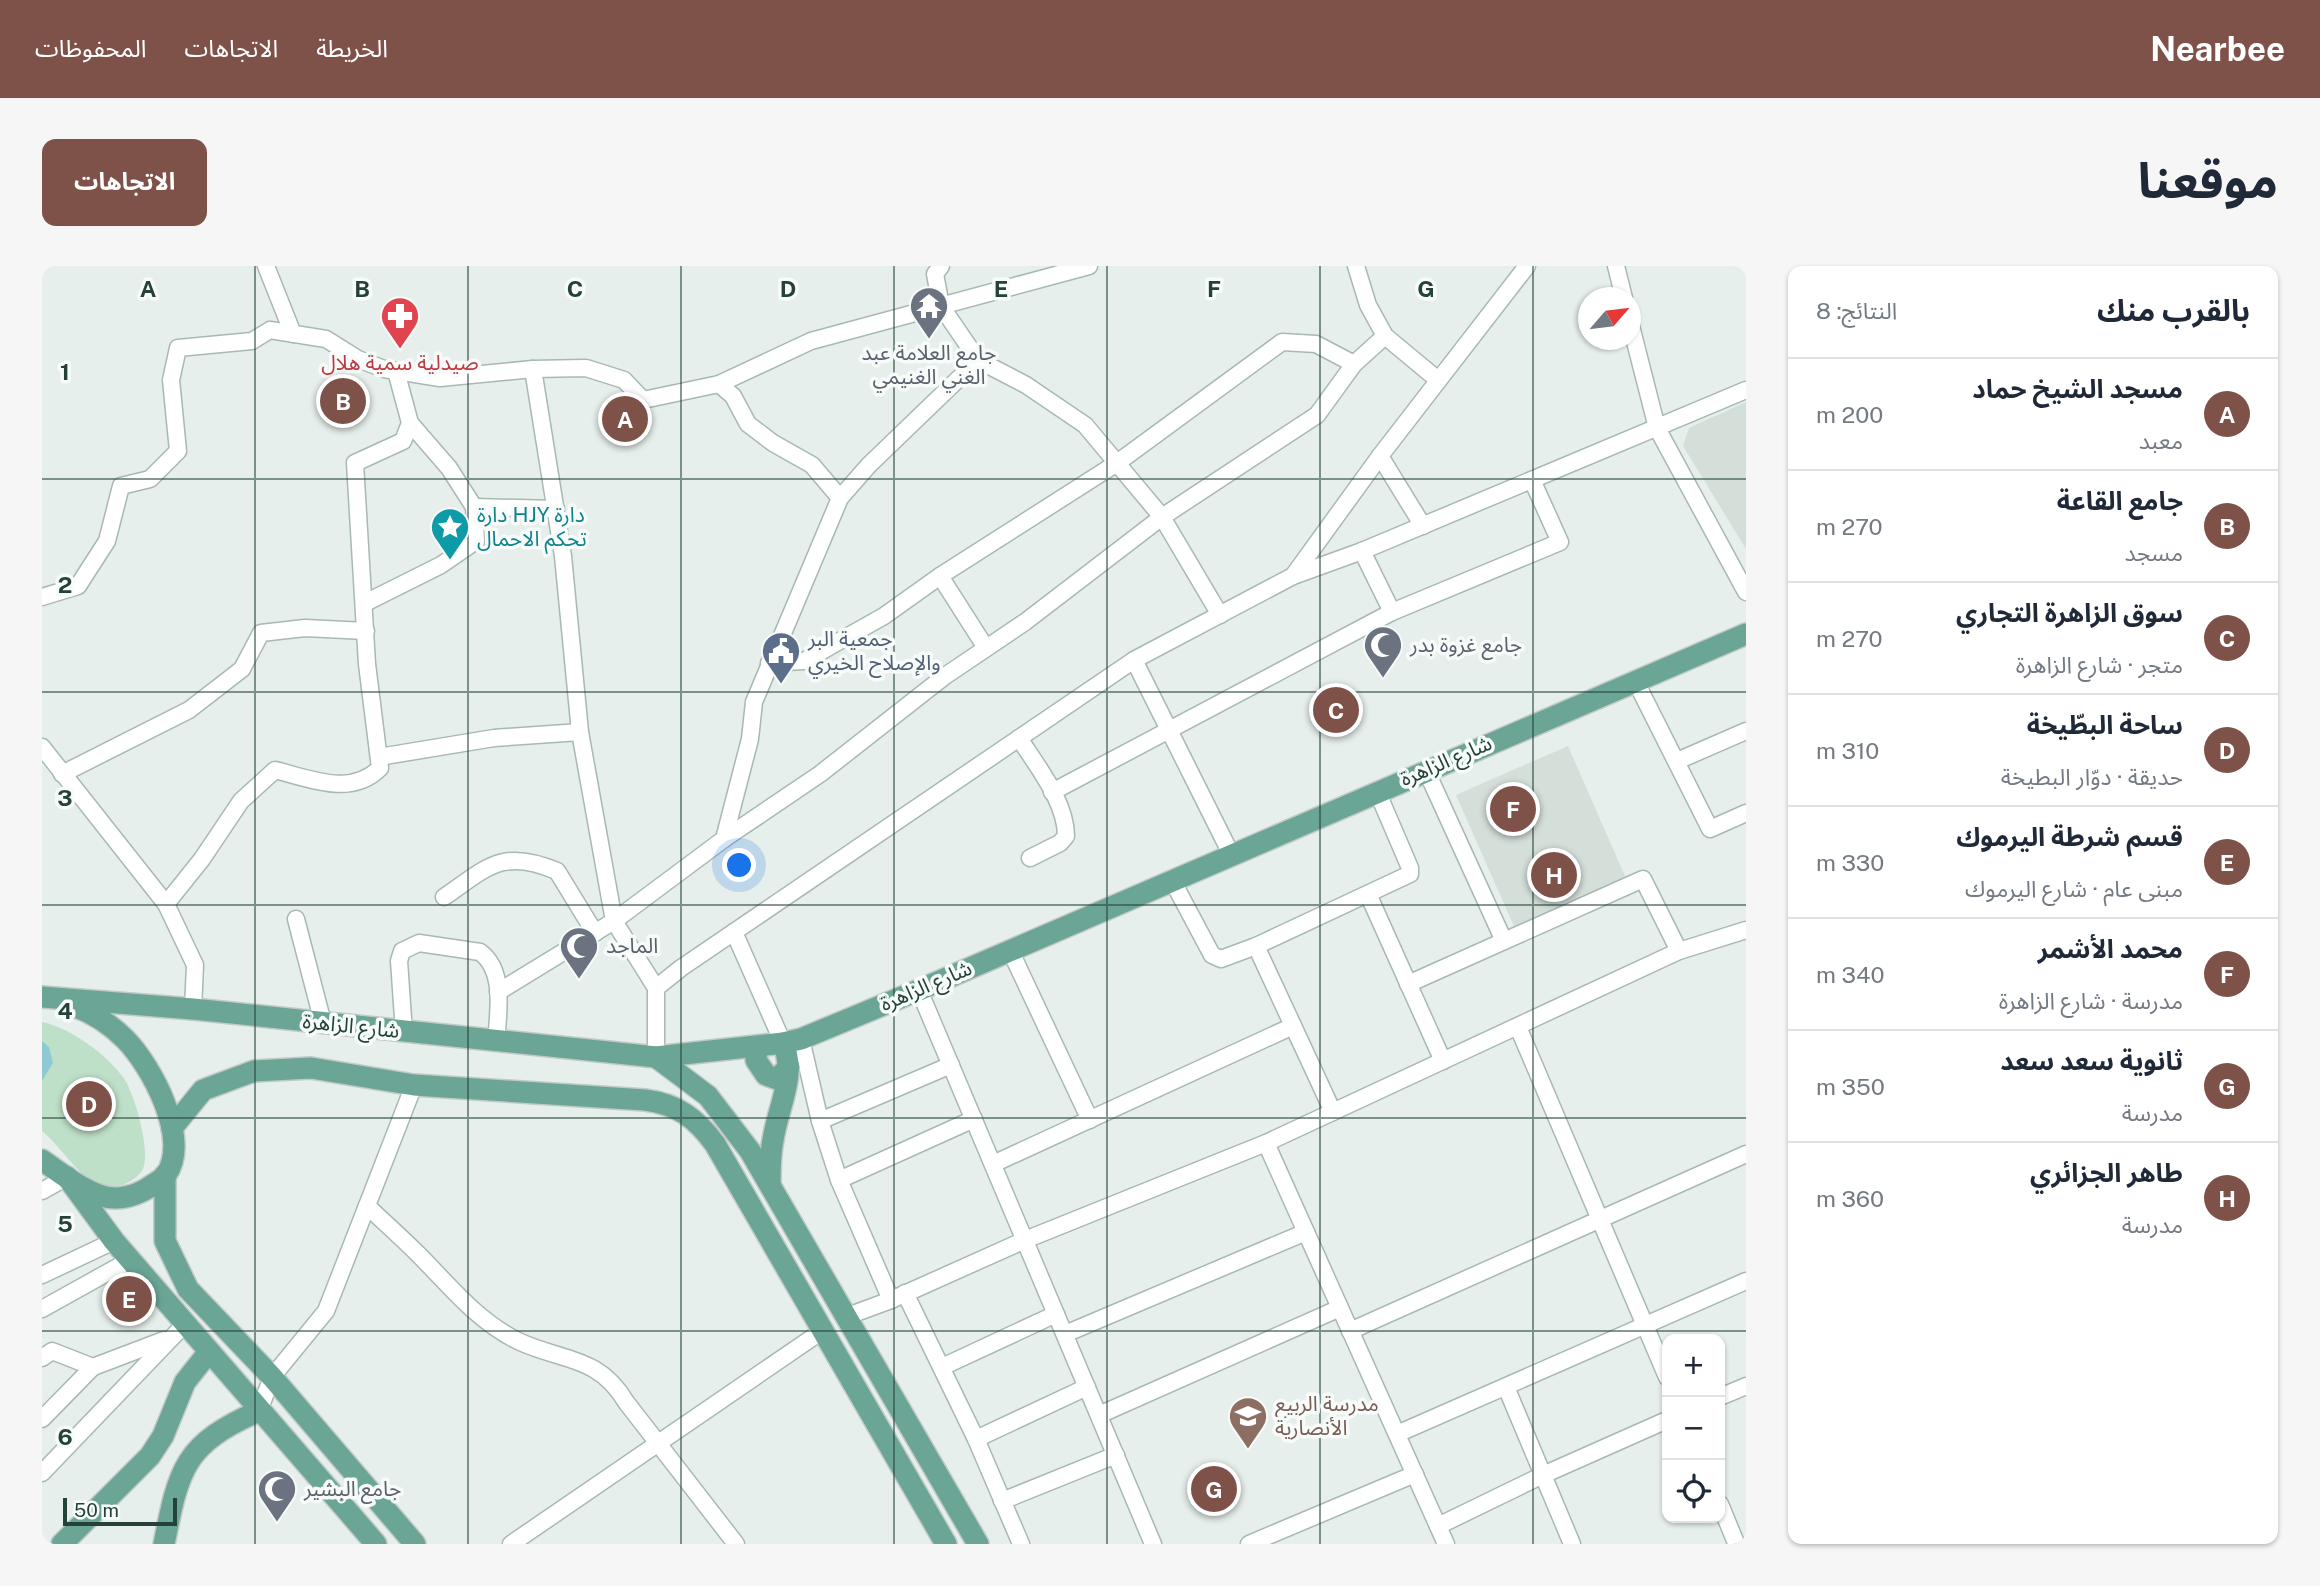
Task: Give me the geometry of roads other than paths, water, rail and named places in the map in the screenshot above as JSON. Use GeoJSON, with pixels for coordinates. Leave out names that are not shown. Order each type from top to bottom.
{"type":"FeatureCollection","features":[{"type":"Feature","properties":{"kind":"main road","name":"شارع الزاهرة"},"geometry":{"type":"LineString","coordinates":[[44,998],[193,1009],[656,1057],[757,1048],[792,1041],[919,990],[1746,634]]}},
{"type":"Feature","properties":{"kind":"main road"},"geometry":{"type":"LineString","coordinates":[[44,998],[84,1010],[124,1038],[151,1073],[164,1099],[172,1128],[166,1175],[165,1241],[188,1289],[272,1377],[415,1544]]}},
{"type":"Feature","properties":{"kind":"main road"},"geometry":{"type":"LineString","coordinates":[[770,1184],[773,1141],[792,1041]]}},
{"type":"Feature","properties":{"kind":"main road"},"geometry":{"type":"LineString","coordinates":[[757,1048],[757,1060],[766,1075],[777,1079],[789,1067]]}},
{"type":"Feature","properties":{"kind":"main road"},"geometry":{"type":"LineString","coordinates":[[656,1057],[708,1096],[739,1135],[978,1544]]}},
{"type":"Feature","properties":{"kind":"main road"},"geometry":{"type":"LineString","coordinates":[[172,1128],[203,1090],[254,1071],[311,1068],[414,1085],[645,1100],[676,1106],[697,1122],[715,1144],[946,1544]]}},
{"type":"Feature","properties":{"kind":"main road"},"geometry":{"type":"LineString","coordinates":[[42,1160],[103,1196],[118,1198],[144,1191],[166,1175]]}},
{"type":"Feature","properties":{"kind":"main road"},"geometry":{"type":"LineString","coordinates":[[67,1177],[130,1260],[177,1331],[208,1353],[376,1544]]}},
{"type":"Feature","properties":{"kind":"main road"},"geometry":{"type":"LineString","coordinates":[[62,1544],[150,1456],[163,1436],[185,1382],[208,1353]]}},
{"type":"Feature","properties":{"kind":"main road"},"geometry":{"type":"LineString","coordinates":[[164,1544],[180,1474],[189,1459],[214,1435],[259,1411]]}},
{"type":"Feature","properties":{"kind":"main road"},"geometry":{"type":"LineString","coordinates":[[150,1456],[180,1474]]}},
{"type":"Feature","properties":{"kind":"street"},"geometry":{"type":"LineString","coordinates":[[266,266],[293,334]]}},
{"type":"Feature","properties":{"kind":"street"},"geometry":{"type":"LineString","coordinates":[[941,266],[935,274],[942,306],[978,359],[1026,384],[1085,425],[1162,517],[1220,615]]}},
{"type":"Feature","properties":{"kind":"street"},"geometry":{"type":"LineString","coordinates":[[42,597],[78,586],[107,541],[121,486],[150,479],[178,451],[171,380],[178,348],[252,341],[270,330],[326,339],[358,359],[396,371],[440,378],[533,369],[586,368],[624,380],[643,400],[719,384],[811,341],[1090,266]]}},
{"type":"Feature","properties":{"kind":"street"},"geometry":{"type":"LineString","coordinates":[[1356,266],[1368,305],[1385,336],[1438,380]]}},
{"type":"Feature","properties":{"kind":"street"},"geometry":{"type":"LineString","coordinates":[[1293,576],[1380,456],[1527,266]]}},
{"type":"Feature","properties":{"kind":"street"},"geometry":{"type":"LineString","coordinates":[[1616,266],[1621,287]]}},
{"type":"Feature","properties":{"kind":"street"},"geometry":{"type":"LineString","coordinates":[[498,992],[614,921],[724,839],[820,774],[945,676],[1162,517],[1317,415],[1354,364],[1385,336]]}},
{"type":"Feature","properties":{"kind":"street"},"geometry":{"type":"LineString","coordinates":[[769,663],[804,662],[884,616],[940,576],[1117,463],[1282,342],[1316,344],[1354,364]]}},
{"type":"Feature","properties":{"kind":"street"},"geometry":{"type":"LineString","coordinates":[[1637,350],[1657,428],[1746,592]]}},
{"type":"Feature","properties":{"kind":"street"},"geometry":{"type":"LineString","coordinates":[[724,839],[750,739],[754,702],[840,498],[869,465],[978,359]]}},
{"type":"Feature","properties":{"kind":"street"},"geometry":{"type":"LineString","coordinates":[[533,369],[556,509],[580,732],[614,921],[656,988],[656,1057]]}},
{"type":"Feature","properties":{"kind":"street"},"geometry":{"type":"LineString","coordinates":[[365,603],[441,565],[475,541],[474,507],[449,468],[410,423],[396,371]]}},
{"type":"Feature","properties":{"kind":"street"},"geometry":{"type":"LineString","coordinates":[[719,384],[733,396],[748,424],[773,443],[812,466],[840,498]]}},
{"type":"Feature","properties":{"kind":"street"},"geometry":{"type":"LineString","coordinates":[[656,988],[1133,660],[1293,576],[1423,526],[1746,390]]}},
{"type":"Feature","properties":{"kind":"street"},"geometry":{"type":"LineString","coordinates":[[166,904],[241,801],[275,770],[320,781],[348,784],[366,781],[380,768],[366,631],[355,463],[404,441],[410,423]]}},
{"type":"Feature","properties":{"kind":"street"},"geometry":{"type":"LineString","coordinates":[[1380,456],[1423,526]]}},
{"type":"Feature","properties":{"kind":"street"},"geometry":{"type":"LineString","coordinates":[[1052,792],[1392,612],[1560,542],[1532,480]]}},
{"type":"Feature","properties":{"kind":"street"},"geometry":{"type":"LineString","coordinates":[[474,507],[556,509]]}},
{"type":"Feature","properties":{"kind":"street"},"geometry":{"type":"LineString","coordinates":[[1362,551],[1392,612]]}},
{"type":"Feature","properties":{"kind":"street"},"geometry":{"type":"LineString","coordinates":[[940,576],[986,648]]}},
{"type":"Feature","properties":{"kind":"street"},"geometry":{"type":"LineString","coordinates":[[62,774],[188,710],[242,669],[261,633],[305,628],[366,631]]}},
{"type":"Feature","properties":{"kind":"street"},"geometry":{"type":"LineString","coordinates":[[1133,660],[1231,854]]}},
{"type":"Feature","properties":{"kind":"street"},"geometry":{"type":"LineString","coordinates":[[1635,680],[1710,828],[1746,813]]}},
{"type":"Feature","properties":{"kind":"street"},"geometry":{"type":"LineString","coordinates":[[379,757],[494,738],[580,732]]}},
{"type":"Feature","properties":{"kind":"street"},"geometry":{"type":"LineString","coordinates":[[1677,761],[1746,732]]}},
{"type":"Feature","properties":{"kind":"street"},"geometry":{"type":"LineString","coordinates":[[1019,738],[1052,792],[1066,824],[1066,836],[1059,843],[1030,858]]}},
{"type":"Feature","properties":{"kind":"street"},"geometry":{"type":"LineString","coordinates":[[42,747],[166,904],[195,965],[193,1009]]}},
{"type":"Feature","properties":{"kind":"street"},"geometry":{"type":"LineString","coordinates":[[1426,770],[1504,941]]}},
{"type":"Feature","properties":{"kind":"street"},"geometry":{"type":"LineString","coordinates":[[1172,880],[1212,955],[1221,959],[1256,946],[1410,874],[1410,868],[1377,791]]}},
{"type":"Feature","properties":{"kind":"street"},"geometry":{"type":"LineString","coordinates":[[444,897],[496,862],[510,859],[546,866],[557,871],[595,933]]}},
{"type":"Feature","properties":{"kind":"street"},"geometry":{"type":"LineString","coordinates":[[1408,984],[1643,879],[1679,951]]}},
{"type":"Feature","properties":{"kind":"street"},"geometry":{"type":"LineString","coordinates":[[1368,894],[1443,1061]]}},
{"type":"Feature","properties":{"kind":"street"},"geometry":{"type":"LineString","coordinates":[[296,919],[323,1023]]}},
{"type":"Feature","properties":{"kind":"street"},"geometry":{"type":"LineString","coordinates":[[845,1317],[1025,1240],[1266,1143],[1679,951],[1746,930]]}},
{"type":"Feature","properties":{"kind":"street"},"geometry":{"type":"LineString","coordinates":[[734,932],[792,1041],[839,1180],[898,1296],[942,1367],[1021,1544]]}},
{"type":"Feature","properties":{"kind":"street"},"geometry":{"type":"LineString","coordinates":[[404,1032],[399,961],[402,951],[419,943],[480,952],[495,968],[498,992],[496,1042]]}},
{"type":"Feature","properties":{"kind":"street"},"geometry":{"type":"LineString","coordinates":[[1256,946],[1334,1112]]}},
{"type":"Feature","properties":{"kind":"street"},"geometry":{"type":"LineString","coordinates":[[1010,950],[1090,1120]]}},
{"type":"Feature","properties":{"kind":"street"},"geometry":{"type":"LineString","coordinates":[[919,990],[1153,1544]]}},
{"type":"Feature","properties":{"kind":"street"},"geometry":{"type":"LineString","coordinates":[[993,1164],[1293,1026]]}},
{"type":"Feature","properties":{"kind":"street"},"geometry":{"type":"LineString","coordinates":[[1518,1027],[1662,1365]]}},
{"type":"Feature","properties":{"kind":"street"},"geometry":{"type":"LineString","coordinates":[[820,1121],[951,1065]]}},
{"type":"Feature","properties":{"kind":"street"},"geometry":{"type":"LineString","coordinates":[[259,1411],[272,1377],[326,1311],[414,1085]]}},
{"type":"Feature","properties":{"kind":"street"},"geometry":{"type":"LineString","coordinates":[[839,1180],[974,1119]]}},
{"type":"Feature","properties":{"kind":"street"},"geometry":{"type":"LineString","coordinates":[[1266,1143],[1446,1544]]}},
{"type":"Feature","properties":{"kind":"street"},"geometry":{"type":"LineString","coordinates":[[1350,1331],[1746,1154]]}},
{"type":"Feature","properties":{"kind":"street"},"geometry":{"type":"LineString","coordinates":[[42,1191],[67,1177]]}},
{"type":"Feature","properties":{"kind":"street"},"geometry":{"type":"LineString","coordinates":[[367,1206],[419,1255],[450,1291],[482,1317],[518,1341],[592,1365],[615,1384],[656,1442],[736,1544]]}},
{"type":"Feature","properties":{"kind":"street"},"geometry":{"type":"LineString","coordinates":[[1065,1334],[1306,1232]]}},
{"type":"Feature","properties":{"kind":"street"},"geometry":{"type":"LineString","coordinates":[[42,1275],[114,1241]]}},
{"type":"Feature","properties":{"kind":"street"},"geometry":{"type":"LineString","coordinates":[[42,1308],[130,1260]]}},
{"type":"Feature","properties":{"kind":"street"},"geometry":{"type":"LineString","coordinates":[[1397,1434],[1746,1281]]}},
{"type":"Feature","properties":{"kind":"street"},"geometry":{"type":"LineString","coordinates":[[1099,1415],[1340,1308]]}},
{"type":"Feature","properties":{"kind":"street"},"geometry":{"type":"LineString","coordinates":[[942,1367],[1056,1314]]}},
{"type":"Feature","properties":{"kind":"street"},"geometry":{"type":"LineString","coordinates":[[42,1419],[93,1367],[177,1331]]}},
{"type":"Feature","properties":{"kind":"street"},"geometry":{"type":"LineString","coordinates":[[42,1473],[177,1331]]}},
{"type":"Feature","properties":{"kind":"street"},"geometry":{"type":"LineString","coordinates":[[511,1544],[656,1442],[822,1331]]}},
{"type":"Feature","properties":{"kind":"street"},"geometry":{"type":"LineString","coordinates":[[42,1358],[52,1351],[93,1367]]}},
{"type":"Feature","properties":{"kind":"street"},"geometry":{"type":"LineString","coordinates":[[1725,1395],[1746,1386]]}},
{"type":"Feature","properties":{"kind":"street"},"geometry":{"type":"LineString","coordinates":[[976,1439],[1087,1387]]}},
{"type":"Feature","properties":{"kind":"street"},"geometry":{"type":"LineString","coordinates":[[1506,1387],[1572,1544]]}},
{"type":"Feature","properties":{"kind":"street"},"geometry":{"type":"LineString","coordinates":[[1438,1526],[1543,1475],[1662,1422]]}},
{"type":"Feature","properties":{"kind":"street"},"geometry":{"type":"LineString","coordinates":[[1002,1501],[1116,1455]]}},
{"type":"Feature","properties":{"kind":"street"},"geometry":{"type":"LineString","coordinates":[[1249,1544],[1278,1539],[1415,1474]]}},
{"type":"Feature","properties":{"kind":"street"},"geometry":{"type":"LineString","coordinates":[[1725,1516],[1736,1543]]}},
{"type":"Feature","properties":{"kind":"water"},"geometry":{"type":"Polygon","coordinates":[[[42,1041],[49,1047],[53,1063],[42,1081],[42,1041]]]}},
{"type":"Feature","properties":{"kind":"place","name":"جامع العلامة عبد الغني الغنيمي"},"geometry":{"type":"Point","coordinates":[929,340]}},
{"type":"Feature","properties":{"kind":"place","name":"صيدلية سمية هلال"},"geometry":{"type":"Point","coordinates":[400,350]}},
{"type":"Feature","properties":{"kind":"place","name":"جامع القاعة"},"geometry":{"type":"Point","coordinates":[343,401]}},
{"type":"Feature","properties":{"kind":"place","name":"مسجد الشيخ حماد"},"geometry":{"type":"Point","coordinates":[625,419]}},
{"type":"Feature","properties":{"kind":"place","name":"دارة HJY دارة تحكم الاحمال"},"geometry":{"type":"Point","coordinates":[450,561]}},
{"type":"Feature","properties":{"kind":"place","name":"جامع غزوة بدر"},"geometry":{"type":"Point","coordinates":[1383,679]}},
{"type":"Feature","properties":{"kind":"place","name":"جمعية البر والإصلاح الخيري"},"geometry":{"type":"Point","coordinates":[781,685]}},
{"type":"Feature","properties":{"kind":"place","name":"سوق الزاهرة التجاري"},"geometry":{"type":"Point","coordinates":[1336,710]}},
{"type":"Feature","properties":{"kind":"place","name":"محمد الأشمر"},"geometry":{"type":"Point","coordinates":[1513,809]}},
{"type":"Feature","properties":{"kind":"place","name":"طاهر الجزائري"},"geometry":{"type":"Point","coordinates":[1554,875]}},
{"type":"Feature","properties":{"kind":"place","name":"الماجد"},"geometry":{"type":"Point","coordinates":[579,980]}},
{"type":"Feature","properties":{"kind":"place","name":"ساحة البطّيخة"},"geometry":{"type":"Point","coordinates":[89,1104]}},
{"type":"Feature","properties":{"kind":"place","name":"قسم شرطة اليرموك"},"geometry":{"type":"Point","coordinates":[129,1299]}},
{"type":"Feature","properties":{"kind":"place","name":"مدرسة الربيع الأنصارية"},"geometry":{"type":"Point","coordinates":[1248,1450]}},
{"type":"Feature","properties":{"kind":"place","name":"ثانوية سعد سعد"},"geometry":{"type":"Point","coordinates":[1214,1489]}},
{"type":"Feature","properties":{"kind":"place","name":"جامع البشير"},"geometry":{"type":"Point","coordinates":[277,1523]}}]}
